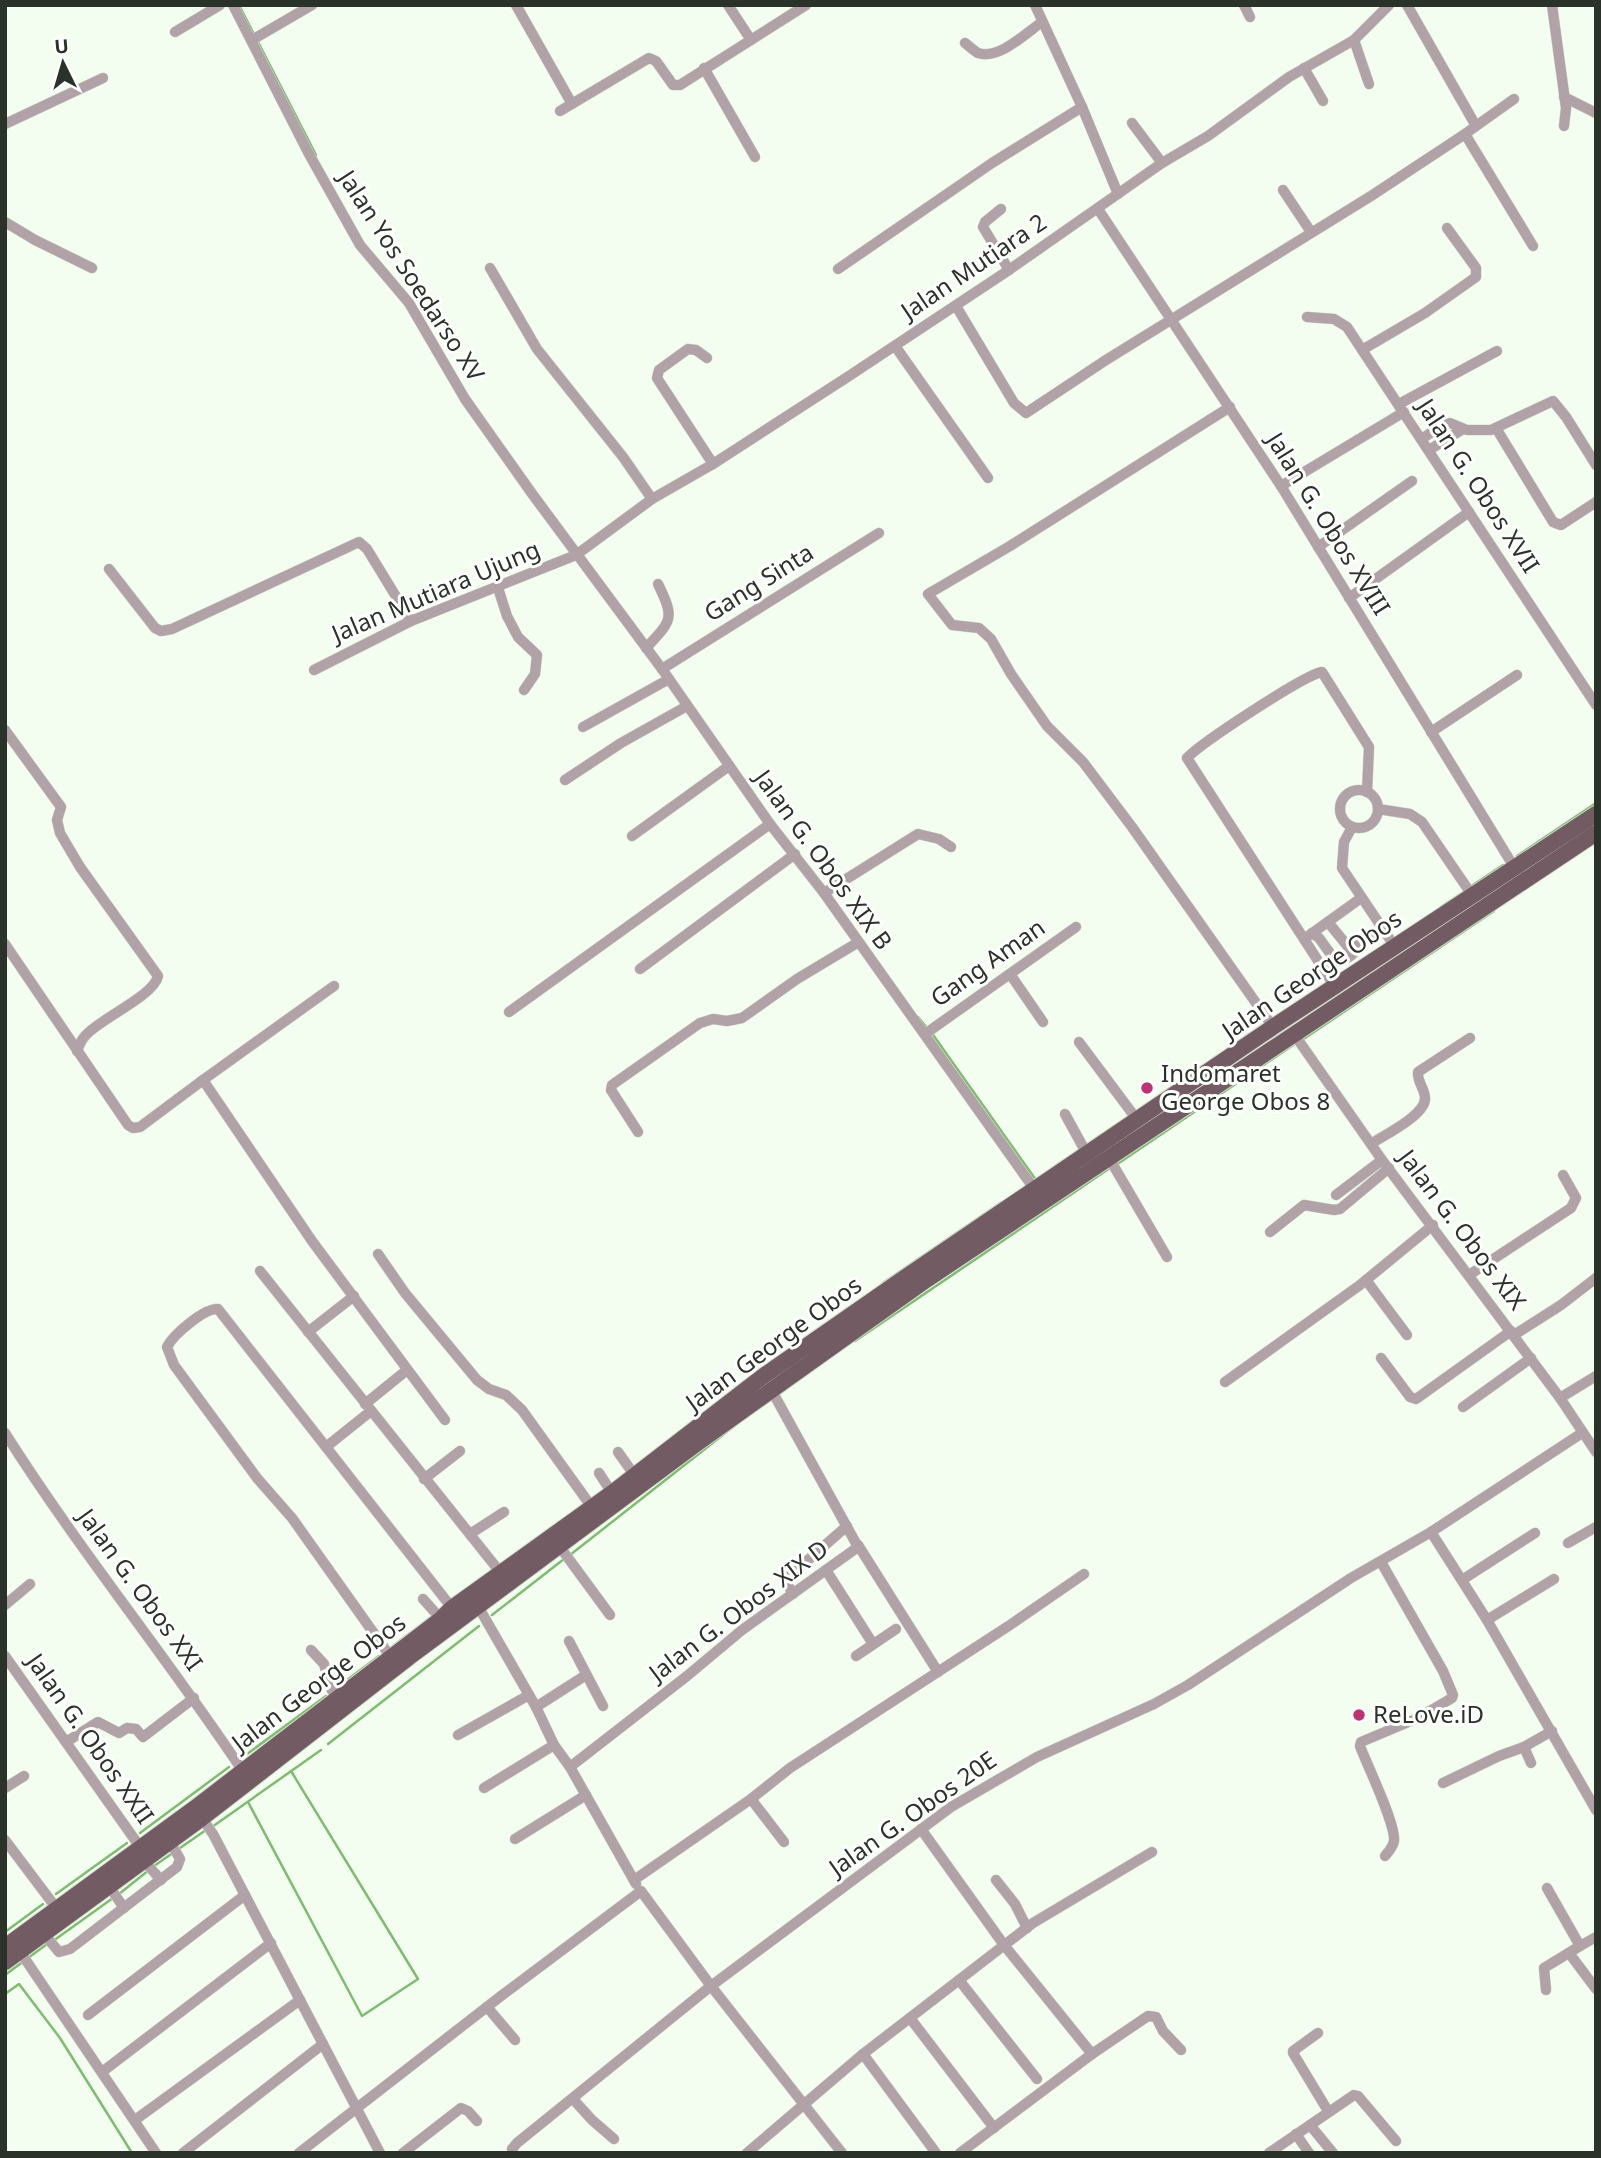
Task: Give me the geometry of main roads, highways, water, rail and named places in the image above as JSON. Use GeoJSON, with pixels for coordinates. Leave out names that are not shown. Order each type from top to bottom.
{"type":"FeatureCollection","features":[{"type":"Feature","properties":{"kind":"main road","name":"Jalan George Obos"},"geometry":{"type":"LineString","coordinates":[[16,1949],[48,1940],[174,1847],[242,1770],[500,1572],[635,1476],[762,1377],[1088,1156],[1271,1024],[1332,983],[1395,947],[1469,891],[1514,867],[1596,814]]}},
{"type":"Feature","properties":{"kind":"main road","name":"Jalan George Obos"},"geometry":{"type":"LineString","coordinates":[[5,1962],[57,1909],[150,1865],[201,1817],[412,1655],[479,1608],[696,1444],[926,1280],[1596,833]]}},
{"type":"Feature","properties":{"kind":"waterway"},"geometry":{"type":"LineString","coordinates":[[239,5],[316,155]]}},
{"type":"Feature","properties":{"kind":"waterway"},"geometry":{"type":"LineString","coordinates":[[1517,856],[1596,803]]}},
{"type":"Feature","properties":{"kind":"waterway"},"geometry":{"type":"LineString","coordinates":[[1470,887],[1503,865]]}},
{"type":"Feature","properties":{"kind":"waterway"},"geometry":{"type":"LineString","coordinates":[[1441,907],[1465,891]]}},
{"type":"Feature","properties":{"kind":"waterway"},"geometry":{"type":"LineString","coordinates":[[1302,1040],[1494,911]]}},
{"type":"Feature","properties":{"kind":"waterway"},"geometry":{"type":"LineString","coordinates":[[918,1017],[927,1028]]}},
{"type":"Feature","properties":{"kind":"waterway"},"geometry":{"type":"LineString","coordinates":[[931,1032],[1036,1180]]}},
{"type":"Feature","properties":{"kind":"waterway"},"geometry":{"type":"LineString","coordinates":[[1116,1165],[1296,1043]]}},
{"type":"Feature","properties":{"kind":"waterway"},"geometry":{"type":"LineString","coordinates":[[855,1341],[1110,1168]]}},
{"type":"Feature","properties":{"kind":"waterway"},"geometry":{"type":"LineString","coordinates":[[883,1283],[1002,1202]]}},
{"type":"Feature","properties":{"kind":"waterway"},"geometry":{"type":"LineString","coordinates":[[570,1555],[738,1423]]}},
{"type":"Feature","properties":{"kind":"waterway"},"geometry":{"type":"LineString","coordinates":[[492,1615],[564,1559]]}},
{"type":"Feature","properties":{"kind":"waterway"},"geometry":{"type":"LineString","coordinates":[[328,1744],[479,1626]]}},
{"type":"Feature","properties":{"kind":"waterway"},"geometry":{"type":"LineString","coordinates":[[393,1646],[410,1633]]}},
{"type":"Feature","properties":{"kind":"waterway"},"geometry":{"type":"LineString","coordinates":[[339,1686],[379,1656]]}},
{"type":"Feature","properties":{"kind":"waterway"},"geometry":{"type":"LineString","coordinates":[[243,1757],[326,1696]]}},
{"type":"Feature","properties":{"kind":"waterway"},"geometry":{"type":"LineString","coordinates":[[212,1827],[321,1750]]}},
{"type":"Feature","properties":{"kind":"waterway"},"geometry":{"type":"LineString","coordinates":[[140,1833],[229,1767]]}},
{"type":"Feature","properties":{"kind":"waterway"},"geometry":{"type":"LineString","coordinates":[[248,1802],[362,2016],[418,1979],[291,1771]]}},
{"type":"Feature","properties":{"kind":"waterway"},"geometry":{"type":"LineString","coordinates":[[154,1866],[206,1830]]}},
{"type":"Feature","properties":{"kind":"waterway"},"geometry":{"type":"LineString","coordinates":[[56,1894],[127,1843]]}},
{"type":"Feature","properties":{"kind":"waterway"},"geometry":{"type":"LineString","coordinates":[[119,1894],[149,1870]]}},
{"type":"Feature","properties":{"kind":"waterway"},"geometry":{"type":"LineString","coordinates":[[53,1941],[113,1898]]}},
{"type":"Feature","properties":{"kind":"waterway"},"geometry":{"type":"LineString","coordinates":[[5,1932],[43,1904]]}},
{"type":"Feature","properties":{"kind":"waterway"},"geometry":{"type":"LineString","coordinates":[[5,1975],[47,1944]]}},
{"type":"Feature","properties":{"kind":"waterway"},"geometry":{"type":"LineString","coordinates":[[5,1994],[19,1984],[60,2038],[132,2153]]}},
{"type":"Feature","properties":{"kind":"place","name":"Indomaret George Obos 8"},"geometry":{"type":"Point","coordinates":[1147,1088]}},
{"type":"Feature","properties":{"kind":"place","name":"ReLove.iD"},"geometry":{"type":"Point","coordinates":[1359,1715]}}]}
